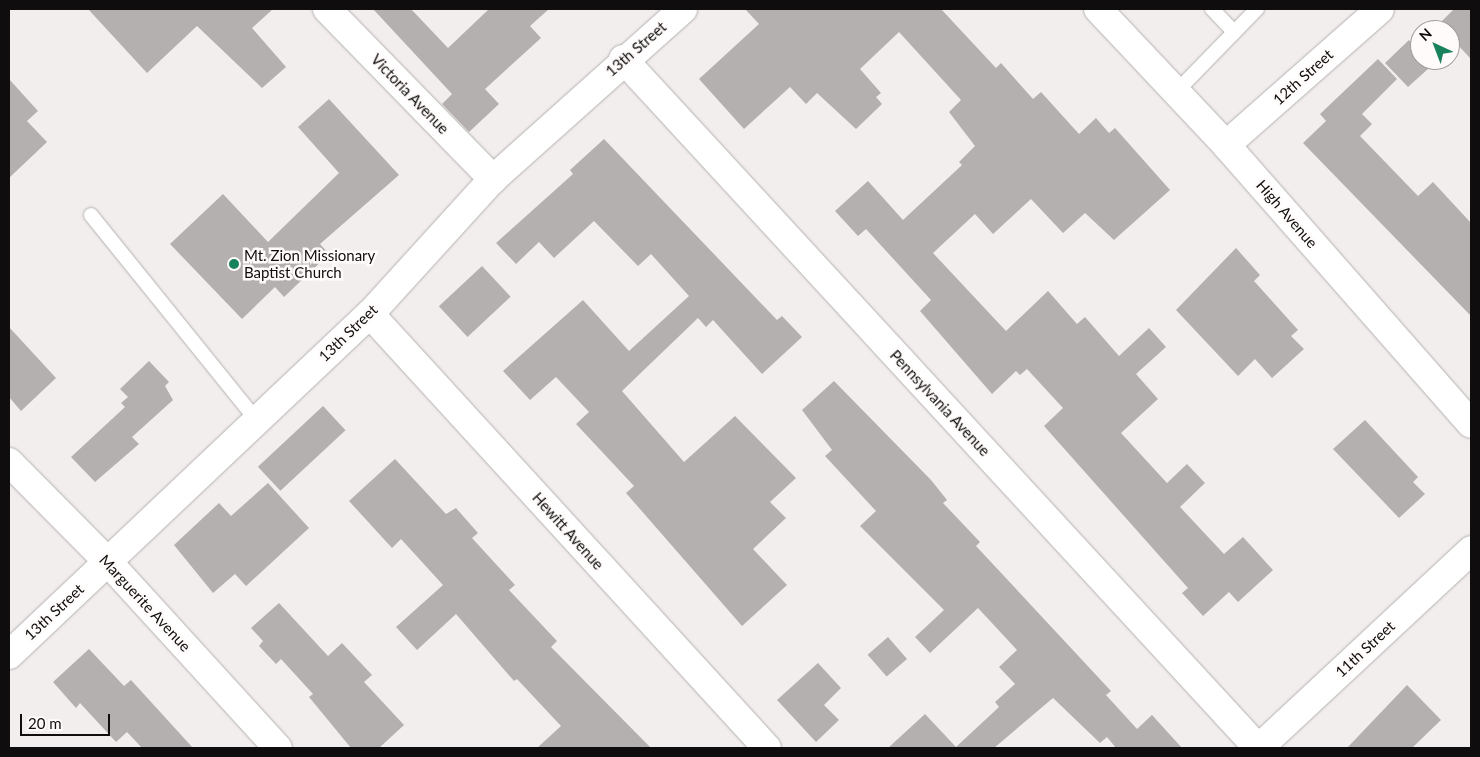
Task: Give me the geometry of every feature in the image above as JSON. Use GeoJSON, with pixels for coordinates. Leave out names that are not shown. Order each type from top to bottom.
{"type":"FeatureCollection","features":[{"type":"Feature","properties":{"kind":"street","name":"Victoria Avenue"},"geometry":{"type":"LineString","coordinates":[[327,9],[492,179]]}},
{"type":"Feature","properties":{"kind":"street","name":"13th Street"},"geometry":{"type":"LineString","coordinates":[[9,655],[370,314],[492,179],[623,59],[683,9]]}},
{"type":"Feature","properties":{"kind":"street","name":"High Avenue"},"geometry":{"type":"LineString","coordinates":[[1098,9],[1226,145],[1471,424]]}},
{"type":"Feature","properties":{"kind":"street","name":"12th Street"},"geometry":{"type":"LineString","coordinates":[[1226,145],[1380,9]]}},
{"type":"Feature","properties":{"kind":"street","name":"Pennsylvania Avenue"},"geometry":{"type":"LineString","coordinates":[[623,59],[1258,748]]}},
{"type":"Feature","properties":{"kind":"street","name":"Hewitt Avenue"},"geometry":{"type":"LineString","coordinates":[[370,314],[767,748]]}},
{"type":"Feature","properties":{"kind":"street","name":"Marguerite Avenue"},"geometry":{"type":"LineString","coordinates":[[9,462],[108,562],[278,748]]}},
{"type":"Feature","properties":{"kind":"street","name":"11th Street"},"geometry":{"type":"LineString","coordinates":[[1258,748],[1471,550]]}},
{"type":"Feature","properties":{"kind":"lane"},"geometry":{"type":"LineString","coordinates":[[1212,9],[1234,32]]}},
{"type":"Feature","properties":{"kind":"lane"},"geometry":{"type":"LineString","coordinates":[[1176,92],[1257,9]]}},
{"type":"Feature","properties":{"kind":"lane"},"geometry":{"type":"LineString","coordinates":[[91,215],[257,421]]}},
{"type":"Feature","properties":{"kind":"building"},"geometry":{"type":"Polygon","coordinates":[[[88,9],[273,9],[252,28],[286,67],[262,88],[197,26],[147,73],[88,9]]]}},
{"type":"Feature","properties":{"kind":"building"},"geometry":{"type":"Polygon","coordinates":[[[373,9],[411,9],[448,48],[489,9],[549,9],[530,26],[541,38],[485,89],[499,104],[469,132],[442,104],[452,94],[373,9]]]}},
{"type":"Feature","properties":{"kind":"building"},"geometry":{"type":"Polygon","coordinates":[[[745,9],[941,9],[996,68],[1001,63],[1033,99],[1041,92],[1079,134],[1096,118],[1109,133],[1115,128],[1170,190],[1114,240],[1085,213],[1063,233],[1031,199],[993,234],[975,214],[933,253],[1006,331],[1048,291],[1077,324],[1085,317],[1119,356],[1149,328],[1166,347],[1136,374],[1158,399],[1121,433],[1167,483],[1187,464],[1205,483],[1180,507],[1224,554],[1243,537],[1273,570],[1238,602],[1229,592],[1203,616],[1182,593],[1188,588],[1044,426],[1063,408],[1027,369],[1020,375],[1016,371],[992,394],[920,311],[931,300],[866,229],[858,236],[835,211],[868,181],[903,220],[962,165],[959,162],[975,146],[949,112],[961,100],[899,32],[860,69],[881,93],[876,97],[882,104],[856,129],[817,93],[806,104],[790,87],[744,129],[699,79],[759,24],[745,9]]]}},
{"type":"Feature","properties":{"kind":"building"},"geometry":{"type":"Polygon","coordinates":[[[1454,9],[1471,9],[1471,59],[1460,47],[1460,20],[1443,20],[1454,9]]]}},
{"type":"Feature","properties":{"kind":"building"},"geometry":{"type":"Polygon","coordinates":[[[1409,40],[1410,70],[1427,70],[1408,87],[1385,63],[1409,40]]]}},
{"type":"Feature","properties":{"kind":"building"},"geometry":{"type":"Polygon","coordinates":[[[1378,59],[1397,79],[1362,114],[1372,124],[1360,136],[1418,196],[1433,182],[1471,223],[1471,316],[1303,143],[1326,121],[1320,114],[1378,59]]]}},
{"type":"Feature","properties":{"kind":"building"},"geometry":{"type":"Polygon","coordinates":[[[9,79],[38,111],[27,121],[47,142],[9,178],[9,79]]]}},
{"type":"Feature","properties":{"kind":"building"},"geometry":{"type":"Polygon","coordinates":[[[329,99],[399,175],[320,244],[329,254],[284,297],[275,287],[242,319],[170,244],[223,194],[268,242],[339,173],[298,127],[329,99]]]}},
{"type":"Feature","properties":{"kind":"building"},"geometry":{"type":"Polygon","coordinates":[[[604,139],[777,320],[782,316],[802,337],[762,374],[713,320],[706,327],[698,318],[622,391],[684,462],[735,416],[796,478],[770,502],[786,518],[753,549],[787,585],[742,626],[626,493],[634,486],[576,424],[589,412],[556,377],[530,400],[503,371],[583,300],[629,351],[689,296],[651,254],[638,266],[594,221],[554,258],[539,242],[516,264],[496,243],[573,174],[570,170],[604,139]]]}},
{"type":"Feature","properties":{"kind":"building"},"geometry":{"type":"Polygon","coordinates":[[[1236,248],[1260,275],[1254,281],[1298,330],[1291,336],[1304,349],[1272,378],[1255,359],[1238,376],[1176,310],[1236,248]]]}},
{"type":"Feature","properties":{"kind":"building"},"geometry":{"type":"Polygon","coordinates":[[[482,266],[511,297],[467,337],[439,306],[482,266]]]}},
{"type":"Feature","properties":{"kind":"building"},"geometry":{"type":"Polygon","coordinates":[[[9,327],[56,378],[21,411],[9,397],[9,327]]]}},
{"type":"Feature","properties":{"kind":"building"},"geometry":{"type":"Polygon","coordinates":[[[149,361],[169,382],[165,386],[173,400],[132,437],[139,444],[95,482],[71,457],[125,407],[121,403],[128,397],[120,389],[149,361]]]}},
{"type":"Feature","properties":{"kind":"building"},"geometry":{"type":"Polygon","coordinates":[[[834,381],[931,480],[947,500],[943,503],[980,542],[976,546],[1111,691],[1106,695],[1137,729],[1152,715],[1182,748],[1116,748],[1107,737],[1100,743],[1053,698],[994,748],[888,748],[925,714],[956,747],[999,707],[995,702],[1015,684],[999,667],[1017,650],[978,608],[930,653],[915,637],[944,610],[860,526],[876,511],[825,456],[832,450],[802,410],[834,381]]]}},
{"type":"Feature","properties":{"kind":"building"},"geometry":{"type":"Polygon","coordinates":[[[323,406],[346,430],[280,491],[258,467],[323,406]]]}},
{"type":"Feature","properties":{"kind":"building"},"geometry":{"type":"Polygon","coordinates":[[[1365,420],[1418,477],[1413,482],[1425,494],[1399,518],[1333,449],[1365,420]]]}},
{"type":"Feature","properties":{"kind":"building"},"geometry":{"type":"Polygon","coordinates":[[[395,459],[446,514],[456,508],[478,533],[472,538],[515,585],[509,590],[557,641],[551,647],[651,748],[537,748],[561,726],[517,679],[514,681],[456,614],[417,650],[396,627],[443,585],[401,539],[392,548],[349,501],[395,459]]]}},
{"type":"Feature","properties":{"kind":"building"},"geometry":{"type":"Polygon","coordinates":[[[268,483],[309,528],[246,586],[235,574],[213,593],[174,545],[219,503],[231,516],[268,483]]]}},
{"type":"Feature","properties":{"kind":"building"},"geometry":{"type":"Polygon","coordinates":[[[279,603],[328,656],[342,643],[372,675],[364,682],[404,725],[379,748],[351,748],[309,697],[313,694],[281,659],[276,664],[259,646],[263,641],[251,628],[279,603]]]}},
{"type":"Feature","properties":{"kind":"building"},"geometry":{"type":"Polygon","coordinates":[[[888,637],[907,659],[887,677],[868,655],[888,637]]]}},
{"type":"Feature","properties":{"kind":"building"},"geometry":{"type":"Polygon","coordinates":[[[89,649],[124,686],[131,680],[193,748],[142,748],[127,732],[116,742],[80,703],[76,708],[53,682],[89,649]]]}},
{"type":"Feature","properties":{"kind":"building"},"geometry":{"type":"Polygon","coordinates":[[[818,663],[841,688],[824,705],[839,720],[816,742],[777,700],[818,663]]]}},
{"type":"Feature","properties":{"kind":"building"},"geometry":{"type":"Polygon","coordinates":[[[1407,685],[1441,720],[1412,748],[1347,748],[1407,685]]]}},
{"type":"Feature","properties":{"kind":"place","name":"Mt. Zion Missionary Baptist Church"},"geometry":{"type":"Point","coordinates":[234,264]}}]}
